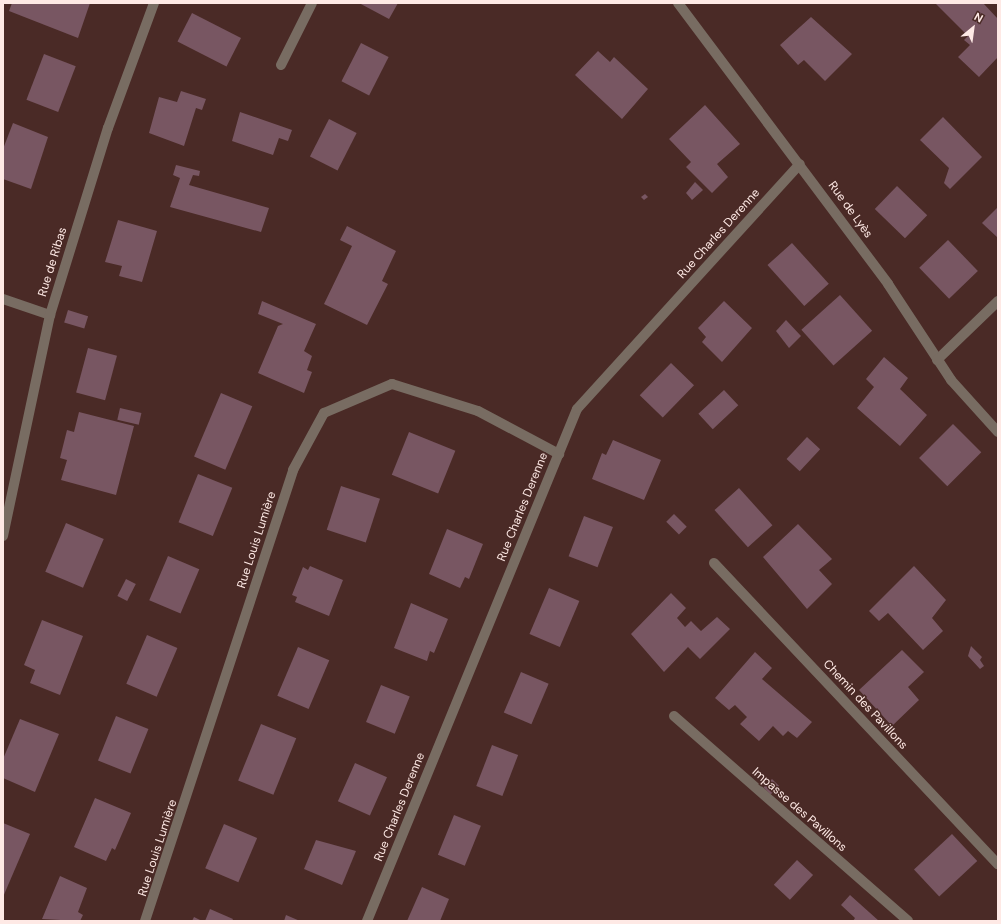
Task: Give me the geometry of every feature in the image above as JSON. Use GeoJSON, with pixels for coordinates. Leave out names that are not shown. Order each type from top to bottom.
{"type":"FeatureCollection","features":[{"type":"Feature","properties":{"kind":"street","name":"Rue de Ribas"},"geometry":{"type":"LineString","coordinates":[[3,536],[50,315],[108,128],[154,3]]}},
{"type":"Feature","properties":{"kind":"street"},"geometry":{"type":"LineString","coordinates":[[281,65],[312,3]]}},
{"type":"Feature","properties":{"kind":"street","name":"Rue de Lyès"},"geometry":{"type":"LineString","coordinates":[[678,3],[800,164],[937,360],[998,432]]}},
{"type":"Feature","properties":{"kind":"street","name":"Rue Charles Derenne"},"geometry":{"type":"LineString","coordinates":[[367,921],[577,409],[800,164]]}},
{"type":"Feature","properties":{"kind":"street"},"geometry":{"type":"LineString","coordinates":[[3,299],[50,315]]}},
{"type":"Feature","properties":{"kind":"street"},"geometry":{"type":"LineString","coordinates":[[937,360],[998,301]]}},
{"type":"Feature","properties":{"kind":"street","name":"Rue Louis Lumière"},"geometry":{"type":"LineString","coordinates":[[146,921],[293,470],[324,414],[392,384],[478,411],[559,454]]}},
{"type":"Feature","properties":{"kind":"street","name":"Chemin des Pavillons"},"geometry":{"type":"LineString","coordinates":[[714,563],[998,864]]}},
{"type":"Feature","properties":{"kind":"street","name":"Impasse des Pavillons"},"geometry":{"type":"LineString","coordinates":[[674,716],[908,921]]}},
{"type":"Feature","properties":{"kind":"building"},"geometry":{"type":"Polygon","coordinates":[[[12,3],[90,3],[78,38],[9,11],[12,3]]]}},
{"type":"Feature","properties":{"kind":"building"},"geometry":{"type":"Polygon","coordinates":[[[359,3],[398,3],[389,19],[359,3]]]}},
{"type":"Feature","properties":{"kind":"building"},"geometry":{"type":"Polygon","coordinates":[[[935,3],[983,3],[998,19],[998,57],[979,77],[958,57],[970,45],[964,40],[968,36],[935,3]]]}},
{"type":"Feature","properties":{"kind":"building"},"geometry":{"type":"Polygon","coordinates":[[[192,13],[241,38],[226,66],[177,42],[192,13]]]}},
{"type":"Feature","properties":{"kind":"building"},"geometry":{"type":"Polygon","coordinates":[[[811,17],[852,54],[825,81],[804,60],[798,65],[780,45],[811,17]]]}},
{"type":"Feature","properties":{"kind":"building"},"geometry":{"type":"Polygon","coordinates":[[[361,43],[389,57],[369,95],[341,81],[361,43]]]}},
{"type":"Feature","properties":{"kind":"building"},"geometry":{"type":"Polygon","coordinates":[[[598,51],[610,62],[614,57],[648,89],[622,119],[575,75],[598,51]]]}},
{"type":"Feature","properties":{"kind":"building"},"geometry":{"type":"Polygon","coordinates":[[[44,54],[76,66],[58,112],[26,100],[44,54]]]}},
{"type":"Feature","properties":{"kind":"building"},"geometry":{"type":"Polygon","coordinates":[[[181,91],[206,99],[202,110],[196,108],[184,146],[149,133],[159,97],[177,102],[181,91]]]}},
{"type":"Feature","properties":{"kind":"building"},"geometry":{"type":"Polygon","coordinates":[[[705,105],[740,144],[717,164],[728,177],[712,193],[686,167],[691,162],[669,139],[705,105]]]}},
{"type":"Feature","properties":{"kind":"building"},"geometry":{"type":"Polygon","coordinates":[[[240,112],[292,130],[288,141],[279,138],[273,155],[232,141],[240,112]]]}},
{"type":"Feature","properties":{"kind":"building"},"geometry":{"type":"Polygon","coordinates":[[[943,117],[982,157],[950,189],[944,183],[949,168],[920,140],[943,117]]]}},
{"type":"Feature","properties":{"kind":"building"},"geometry":{"type":"Polygon","coordinates":[[[329,119],[357,133],[338,170],[310,156],[329,119]]]}},
{"type":"Feature","properties":{"kind":"building"},"geometry":{"type":"Polygon","coordinates":[[[13,123],[48,137],[31,189],[3,179],[3,149],[13,123]]]}},
{"type":"Feature","properties":{"kind":"building"},"geometry":{"type":"Polygon","coordinates":[[[176,165],[200,171],[199,176],[193,175],[189,185],[269,208],[261,232],[170,207],[180,178],[173,175],[176,165]]]}},
{"type":"Feature","properties":{"kind":"building"},"geometry":{"type":"Polygon","coordinates":[[[695,182],[703,190],[692,200],[686,193],[695,182]]]}},
{"type":"Feature","properties":{"kind":"building"},"geometry":{"type":"Polygon","coordinates":[[[897,186],[927,215],[905,238],[875,209],[897,186]]]}},
{"type":"Feature","properties":{"kind":"building"},"geometry":{"type":"Polygon","coordinates":[[[645,194],[648,197],[644,200],[641,197],[645,194]]]}},
{"type":"Feature","properties":{"kind":"building"},"geometry":{"type":"Polygon","coordinates":[[[998,207],[998,238],[982,223],[998,207]]]}},
{"type":"Feature","properties":{"kind":"building"},"geometry":{"type":"Polygon","coordinates":[[[118,220],[157,231],[142,282],[119,276],[122,266],[105,262],[118,220]]]}},
{"type":"Feature","properties":{"kind":"building"},"geometry":{"type":"Polygon","coordinates":[[[347,226],[396,251],[382,281],[388,284],[367,325],[324,304],[352,246],[340,240],[347,226]]]}},
{"type":"Feature","properties":{"kind":"building"},"geometry":{"type":"Polygon","coordinates":[[[948,240],[978,271],[949,299],[919,268],[948,240]]]}},
{"type":"Feature","properties":{"kind":"building"},"geometry":{"type":"Polygon","coordinates":[[[792,243],[829,284],[804,306],[767,265],[792,243]]]}},
{"type":"Feature","properties":{"kind":"building"},"geometry":{"type":"Polygon","coordinates":[[[840,295],[872,331],[833,365],[801,330],[840,295]]]}},
{"type":"Feature","properties":{"kind":"building"},"geometry":{"type":"Polygon","coordinates":[[[262,301],[316,324],[304,351],[312,356],[307,370],[312,372],[304,393],[258,373],[278,326],[283,324],[258,314],[262,301]]]}},
{"type":"Feature","properties":{"kind":"building"},"geometry":{"type":"Polygon","coordinates":[[[724,301],[752,328],[722,362],[702,342],[706,337],[698,328],[724,301]]]}},
{"type":"Feature","properties":{"kind":"building"},"geometry":{"type":"Polygon","coordinates":[[[68,310],[88,316],[84,329],[64,322],[68,310]]]}},
{"type":"Feature","properties":{"kind":"building"},"geometry":{"type":"Polygon","coordinates":[[[786,320],[801,336],[789,348],[776,331],[786,320]]]}},
{"type":"Feature","properties":{"kind":"building"},"geometry":{"type":"Polygon","coordinates":[[[88,348],[117,356],[105,400],[76,392],[88,348]]]}},
{"type":"Feature","properties":{"kind":"building"},"geometry":{"type":"Polygon","coordinates":[[[884,357],[908,378],[900,389],[927,415],[900,446],[857,408],[874,387],[866,379],[884,357]]]}},
{"type":"Feature","properties":{"kind":"building"},"geometry":{"type":"Polygon","coordinates":[[[671,363],[694,385],[663,418],[640,395],[671,363]]]}},
{"type":"Feature","properties":{"kind":"building"},"geometry":{"type":"Polygon","coordinates":[[[724,390],[738,405],[713,429],[698,414],[724,390]]]}},
{"type":"Feature","properties":{"kind":"building"},"geometry":{"type":"Polygon","coordinates":[[[221,393],[252,406],[225,470],[194,457],[221,393]]]}},
{"type":"Feature","properties":{"kind":"building"},"geometry":{"type":"Polygon","coordinates":[[[120,408],[141,413],[139,425],[117,420],[120,408]]]}},
{"type":"Feature","properties":{"kind":"building"},"geometry":{"type":"Polygon","coordinates":[[[79,412],[134,426],[116,495],[61,480],[67,460],[60,458],[67,430],[74,432],[79,412]]]}},
{"type":"Feature","properties":{"kind":"building"},"geometry":{"type":"Polygon","coordinates":[[[953,424],[981,452],[947,486],[919,458],[953,424]]]}},
{"type":"Feature","properties":{"kind":"building"},"geometry":{"type":"Polygon","coordinates":[[[409,432],[455,451],[438,493],[392,475],[409,432]]]}},
{"type":"Feature","properties":{"kind":"building"},"geometry":{"type":"Polygon","coordinates":[[[807,437],[820,449],[800,471],[787,459],[807,437]]]}},
{"type":"Feature","properties":{"kind":"building"},"geometry":{"type":"Polygon","coordinates":[[[613,440],[661,460],[644,500],[592,479],[602,453],[606,455],[613,440]]]}},
{"type":"Feature","properties":{"kind":"building"},"geometry":{"type":"Polygon","coordinates":[[[198,474],[232,488],[213,536],[179,522],[198,474]]]}},
{"type":"Feature","properties":{"kind":"building"},"geometry":{"type":"Polygon","coordinates":[[[341,486],[380,499],[366,542],[327,530],[341,486]]]}},
{"type":"Feature","properties":{"kind":"building"},"geometry":{"type":"Polygon","coordinates":[[[739,488],[772,525],[748,547],[714,510],[739,488]]]}},
{"type":"Feature","properties":{"kind":"building"},"geometry":{"type":"Polygon","coordinates":[[[674,514],[687,527],[679,535],[666,522],[674,514]]]}},
{"type":"Feature","properties":{"kind":"building"},"geometry":{"type":"Polygon","coordinates":[[[584,516],[613,527],[598,567],[569,556],[584,516]]]}},
{"type":"Feature","properties":{"kind":"building"},"geometry":{"type":"Polygon","coordinates":[[[66,523],[104,539],[83,588],[45,572],[66,523]]]}},
{"type":"Feature","properties":{"kind":"building"},"geometry":{"type":"Polygon","coordinates":[[[798,524],[832,559],[819,570],[832,584],[807,609],[763,557],[798,524]]]}},
{"type":"Feature","properties":{"kind":"building"},"geometry":{"type":"Polygon","coordinates":[[[447,529],[483,544],[469,579],[465,577],[460,588],[429,574],[447,529]]]}},
{"type":"Feature","properties":{"kind":"building"},"geometry":{"type":"Polygon","coordinates":[[[168,556],[199,569],[181,613],[149,600],[168,556]]]}},
{"type":"Feature","properties":{"kind":"building"},"geometry":{"type":"Polygon","coordinates":[[[310,566],[343,580],[329,616],[295,602],[297,597],[292,595],[303,567],[308,570],[310,566]]]}},
{"type":"Feature","properties":{"kind":"building"},"geometry":{"type":"Polygon","coordinates":[[[914,566],[946,600],[932,618],[943,631],[923,650],[888,613],[879,621],[869,611],[914,566]]]}},
{"type":"Feature","properties":{"kind":"building"},"geometry":{"type":"Polygon","coordinates":[[[126,579],[136,584],[127,601],[117,596],[126,579]]]}},
{"type":"Feature","properties":{"kind":"building"},"geometry":{"type":"Polygon","coordinates":[[[549,588],[579,601],[560,647],[529,634],[549,588]]]}},
{"type":"Feature","properties":{"kind":"building"},"geometry":{"type":"Polygon","coordinates":[[[671,593],[686,608],[677,618],[685,627],[691,621],[701,631],[717,617],[730,629],[700,659],[688,647],[664,672],[631,634],[671,593]]]}},
{"type":"Feature","properties":{"kind":"building"},"geometry":{"type":"Polygon","coordinates":[[[411,603],[448,619],[434,653],[430,651],[427,661],[394,648],[411,603]]]}},
{"type":"Feature","properties":{"kind":"building"},"geometry":{"type":"Polygon","coordinates":[[[42,620],[83,636],[60,695],[30,683],[35,670],[24,665],[42,620]]]}},
{"type":"Feature","properties":{"kind":"building"},"geometry":{"type":"Polygon","coordinates":[[[147,635],[177,648],[157,697],[126,684],[147,635]]]}},
{"type":"Feature","properties":{"kind":"building"},"geometry":{"type":"Polygon","coordinates":[[[971,646],[982,657],[980,660],[984,666],[980,669],[968,656],[971,646]]]}},
{"type":"Feature","properties":{"kind":"building"},"geometry":{"type":"Polygon","coordinates":[[[298,647],[329,660],[309,709],[277,696],[298,647]]]}},
{"type":"Feature","properties":{"kind":"building"},"geometry":{"type":"Polygon","coordinates":[[[902,650],[924,672],[908,687],[919,700],[892,726],[859,690],[902,650]]]}},
{"type":"Feature","properties":{"kind":"building"},"geometry":{"type":"Polygon","coordinates":[[[755,652],[772,668],[762,679],[812,722],[797,738],[788,731],[783,736],[773,726],[759,741],[740,724],[747,717],[735,705],[729,710],[715,698],[755,652]]]}},
{"type":"Feature","properties":{"kind":"building"},"geometry":{"type":"Polygon","coordinates":[[[521,672],[549,684],[531,724],[504,713],[521,672]]]}},
{"type":"Feature","properties":{"kind":"building"},"geometry":{"type":"Polygon","coordinates":[[[381,685],[410,697],[395,734],[366,722],[381,685]]]}},
{"type":"Feature","properties":{"kind":"building"},"geometry":{"type":"Polygon","coordinates":[[[116,716],[148,729],[130,774],[98,761],[116,716]]]}},
{"type":"Feature","properties":{"kind":"building"},"geometry":{"type":"Polygon","coordinates":[[[20,719],[59,734],[35,792],[3,778],[3,759],[20,719]]]}},
{"type":"Feature","properties":{"kind":"building"},"geometry":{"type":"Polygon","coordinates":[[[261,724],[296,738],[273,795],[238,781],[261,724]]]}},
{"type":"Feature","properties":{"kind":"building"},"geometry":{"type":"Polygon","coordinates":[[[492,745],[518,755],[502,796],[476,786],[492,745]]]}},
{"type":"Feature","properties":{"kind":"building"},"geometry":{"type":"Polygon","coordinates":[[[355,763],[387,777],[370,816],[338,801],[355,763]]]}},
{"type":"Feature","properties":{"kind":"building"},"geometry":{"type":"Polygon","coordinates":[[[772,779],[779,786],[771,795],[764,787],[772,779]]]}},
{"type":"Feature","properties":{"kind":"building"},"geometry":{"type":"Polygon","coordinates":[[[95,798],[131,813],[115,850],[112,848],[106,861],[74,847],[95,798]]]}},
{"type":"Feature","properties":{"kind":"building"},"geometry":{"type":"Polygon","coordinates":[[[454,815],[481,826],[465,866],[438,855],[454,815]]]}},
{"type":"Feature","properties":{"kind":"building"},"geometry":{"type":"Polygon","coordinates":[[[3,823],[30,834],[3,897],[3,823]]]}},
{"type":"Feature","properties":{"kind":"building"},"geometry":{"type":"Polygon","coordinates":[[[224,824],[257,838],[238,882],[205,868],[224,824]]]}},
{"type":"Feature","properties":{"kind":"building"},"geometry":{"type":"Polygon","coordinates":[[[952,834],[977,861],[939,897],[914,869],[952,834]]]}},
{"type":"Feature","properties":{"kind":"building"},"geometry":{"type":"Polygon","coordinates":[[[316,840],[356,851],[342,885],[304,869],[316,840]]]}},
{"type":"Feature","properties":{"kind":"building"},"geometry":{"type":"Polygon","coordinates":[[[797,860],[813,875],[790,900],[774,885],[797,860]]]}},
{"type":"Feature","properties":{"kind":"building"},"geometry":{"type":"Polygon","coordinates":[[[60,876],[87,888],[78,912],[83,915],[80,921],[42,919],[60,876]]]}},
{"type":"Feature","properties":{"kind":"building"},"geometry":{"type":"Polygon","coordinates":[[[422,887],[449,899],[440,921],[407,921],[422,887]]]}},
{"type":"Feature","properties":{"kind":"building"},"geometry":{"type":"Polygon","coordinates":[[[850,895],[879,921],[853,921],[855,918],[841,905],[850,895]]]}},
{"type":"Feature","properties":{"kind":"building"},"geometry":{"type":"Polygon","coordinates":[[[210,909],[233,919],[232,921],[205,921],[210,909]]]}},
{"type":"Feature","properties":{"kind":"building"},"geometry":{"type":"Polygon","coordinates":[[[286,915],[300,921],[284,921],[286,915]]]}},
{"type":"Feature","properties":{"kind":"building"},"geometry":{"type":"Polygon","coordinates":[[[194,917],[202,921],[192,921],[194,917]]]}}]}
